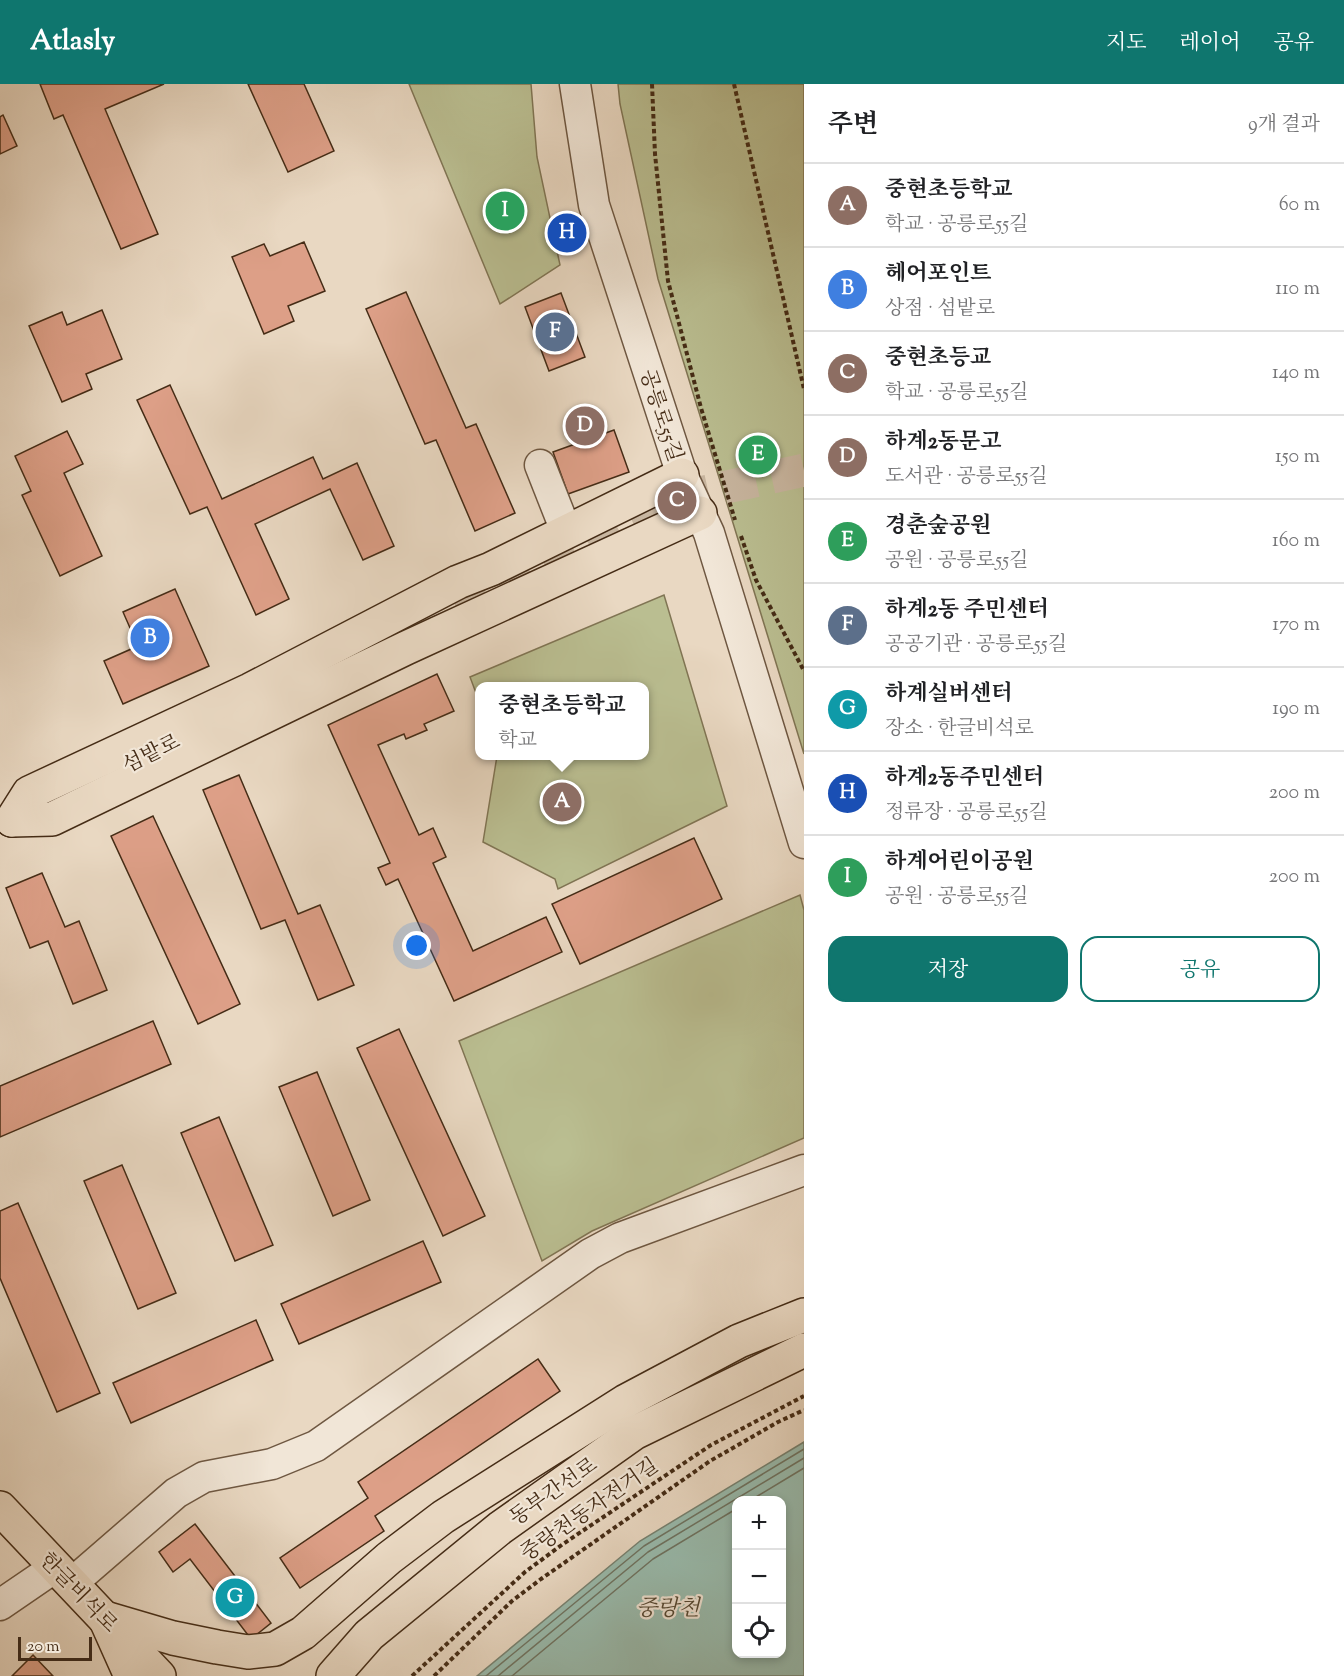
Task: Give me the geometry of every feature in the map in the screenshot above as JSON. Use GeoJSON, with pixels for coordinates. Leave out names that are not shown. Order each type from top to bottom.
{"type":"FeatureCollection","features":[{"type":"Feature","properties":{"kind":"main road"},"geometry":{"type":"LineString","coordinates":[[6,823],[29,793],[250,690],[458,582],[491,569],[682,475]]}},
{"type":"Feature","properties":{"kind":"main road"},"geometry":{"type":"LineString","coordinates":[[6,823],[51,819],[406,648],[700,513]]}},
{"type":"Feature","properties":{"kind":"main road","name":"섬밭로"},"geometry":{"type":"LineString","coordinates":[[6,823],[302,680]]}},
{"type":"Feature","properties":{"kind":"main road"},"geometry":{"type":"LineString","coordinates":[[105,1618],[173,1638],[217,1647],[248,1652],[275,1649],[303,1633],[389,1558],[444,1517],[626,1401],[739,1341],[804,1316]]}},
{"type":"Feature","properties":{"kind":"main road","name":"동부간선로"},"geometry":{"type":"LineString","coordinates":[[333,1676],[369,1635],[500,1528],[634,1433],[804,1350]]}},
{"type":"Feature","properties":{"kind":"main road","name":"한글비석로"},"geometry":{"type":"LineString","coordinates":[[0,1509],[159,1676]]}},
{"type":"Feature","properties":{"kind":"main road"},"geometry":{"type":"LineString","coordinates":[[105,1618],[131,1676]]}},
{"type":"Feature","properties":{"kind":"street","name":"공릉로55길"},"geometry":{"type":"LineString","coordinates":[[575,84],[594,206],[682,475],[709,532],[804,843]]}},
{"type":"Feature","properties":{"kind":"street"},"geometry":{"type":"LineString","coordinates":[[540,465],[566,531]]}},
{"type":"Feature","properties":{"kind":"street"},"geometry":{"type":"LineString","coordinates":[[0,1605],[62,1576],[176,1493],[204,1478],[272,1464],[316,1446],[590,1254],[620,1238],[804,1170]]}},
{"type":"Feature","properties":{"kind":"path"},"geometry":{"type":"LineString","coordinates":[[652,84],[655,154],[662,227],[668,281],[678,323],[718,464],[756,580],[804,671]]}},
{"type":"Feature","properties":{"kind":"path"},"geometry":{"type":"LineString","coordinates":[[734,84],[804,389]]}},
{"type":"Feature","properties":{"kind":"path","name":"중랑천동자전거길"},"geometry":{"type":"LineString","coordinates":[[412,1676],[525,1572],[563,1544],[711,1445],[804,1396]]}},
{"type":"Feature","properties":{"kind":"path"},"geometry":{"type":"LineString","coordinates":[[434,1676],[513,1601],[541,1578],[710,1461],[778,1422],[804,1410]]}},
{"type":"Feature","properties":{"kind":"shaded area"},"geometry":{"type":"Polygon","coordinates":[[[409,84],[531,84],[537,157],[560,265],[500,304],[409,84]]]}},
{"type":"Feature","properties":{"kind":"shaded area"},"geometry":{"type":"Polygon","coordinates":[[[618,84],[804,84],[804,754],[658,279],[620,104],[618,84]]]}},
{"type":"Feature","properties":{"kind":"shaded area"},"geometry":{"type":"Polygon","coordinates":[[[664,595],[727,806],[558,889],[555,879],[483,842],[496,760],[649,760],[649,682],[475,682],[475,690],[470,677],[664,595]]]}},
{"type":"Feature","properties":{"kind":"shaded area"},"geometry":{"type":"Polygon","coordinates":[[[800,895],[804,910],[804,1138],[592,1231],[542,1261],[459,1041],[800,895]]]}},
{"type":"Feature","properties":{"kind":"water","name":"중랑천"},"geometry":{"type":"Polygon","coordinates":[[[804,1442],[804,1676],[477,1676],[640,1541],[804,1442]]]}},
{"type":"Feature","properties":{"kind":"building"},"geometry":{"type":"Polygon","coordinates":[[[40,84],[164,84],[105,109],[158,234],[121,249],[63,115],[54,119],[40,84]]]}},
{"type":"Feature","properties":{"kind":"building"},"geometry":{"type":"Polygon","coordinates":[[[248,84],[304,84],[334,151],[288,172],[248,84]]]}},
{"type":"Feature","properties":{"kind":"building"},"geometry":{"type":"Polygon","coordinates":[[[3,115],[17,146],[0,154],[0,117],[3,115]]]}},
{"type":"Feature","properties":{"kind":"building"},"geometry":{"type":"Polygon","coordinates":[[[304,242],[325,291],[288,306],[294,321],[264,334],[232,257],[264,244],[270,256],[304,242]]]}},
{"type":"Feature","properties":{"kind":"building"},"geometry":{"type":"Polygon","coordinates":[[[406,292],[466,428],[476,424],[515,513],[475,531],[436,440],[425,444],[366,309],[406,292]]]}},
{"type":"Feature","properties":{"kind":"building"},"geometry":{"type":"Polygon","coordinates":[[[561,293],[585,357],[549,371],[525,307],[561,293]]]}},
{"type":"Feature","properties":{"kind":"building"},"geometry":{"type":"Polygon","coordinates":[[[102,310],[122,359],[86,374],[92,389],[62,402],[29,326],[62,312],[67,325],[102,310]]]}},
{"type":"Feature","properties":{"kind":"building"},"geometry":{"type":"Polygon","coordinates":[[[170,385],[222,499],[313,457],[323,479],[357,463],[394,546],[363,560],[330,489],[255,524],[289,599],[256,615],[207,507],[190,514],[137,400],[170,385]]]}},
{"type":"Feature","properties":{"kind":"building"},"geometry":{"type":"Polygon","coordinates":[[[614,430],[629,472],[568,494],[553,452],[614,430]]]}},
{"type":"Feature","properties":{"kind":"building"},"geometry":{"type":"Polygon","coordinates":[[[67,431],[83,464],[64,473],[102,556],[60,576],[22,495],[31,491],[15,456],[67,431]]]}},
{"type":"Feature","properties":{"kind":"building"},"geometry":{"type":"Polygon","coordinates":[[[175,589],[209,666],[123,704],[104,661],[138,646],[123,612],[175,589]]]}},
{"type":"Feature","properties":{"kind":"building"},"geometry":{"type":"Polygon","coordinates":[[[437,674],[454,711],[424,724],[427,730],[406,739],[404,734],[378,745],[419,835],[433,828],[446,857],[433,863],[473,951],[546,917],[562,952],[454,1001],[398,879],[386,885],[378,868],[390,863],[328,725],[437,674]]]}},
{"type":"Feature","properties":{"kind":"building"},"geometry":{"type":"Polygon","coordinates":[[[239,775],[298,914],[320,905],[354,985],[318,1000],[285,920],[261,929],[203,790],[239,775]]]}},
{"type":"Feature","properties":{"kind":"building"},"geometry":{"type":"Polygon","coordinates":[[[153,816],[240,1004],[198,1024],[111,836],[153,816]]]}},
{"type":"Feature","properties":{"kind":"building"},"geometry":{"type":"Polygon","coordinates":[[[694,838],[722,899],[580,964],[552,904],[694,838]]]}},
{"type":"Feature","properties":{"kind":"building"},"geometry":{"type":"Polygon","coordinates":[[[42,873],[65,927],[79,921],[107,990],[73,1004],[48,941],[30,948],[6,888],[42,873]]]}},
{"type":"Feature","properties":{"kind":"building"},"geometry":{"type":"Polygon","coordinates":[[[153,1021],[171,1064],[0,1137],[0,1086],[153,1021]]]}},
{"type":"Feature","properties":{"kind":"building"},"geometry":{"type":"Polygon","coordinates":[[[399,1029],[485,1216],[443,1236],[357,1048],[399,1029]]]}},
{"type":"Feature","properties":{"kind":"building"},"geometry":{"type":"Polygon","coordinates":[[[317,1072],[370,1200],[333,1216],[279,1087],[317,1072]]]}},
{"type":"Feature","properties":{"kind":"building"},"geometry":{"type":"Polygon","coordinates":[[[219,1117],[273,1245],[235,1261],[181,1133],[219,1117]]]}},
{"type":"Feature","properties":{"kind":"building"},"geometry":{"type":"Polygon","coordinates":[[[122,1165],[176,1293],[138,1309],[84,1181],[122,1165]]]}},
{"type":"Feature","properties":{"kind":"building"},"geometry":{"type":"Polygon","coordinates":[[[18,1203],[100,1393],[57,1412],[0,1278],[0,1211],[18,1203]]]}},
{"type":"Feature","properties":{"kind":"building"},"geometry":{"type":"Polygon","coordinates":[[[423,1241],[441,1282],[299,1344],[281,1304],[423,1241]]]}},
{"type":"Feature","properties":{"kind":"building"},"geometry":{"type":"Polygon","coordinates":[[[256,1320],[273,1360],[131,1423],[113,1383],[256,1320]]]}},
{"type":"Feature","properties":{"kind":"building"},"geometry":{"type":"Polygon","coordinates":[[[538,1359],[560,1391],[375,1516],[384,1531],[300,1588],[280,1558],[368,1498],[358,1482],[538,1359]]]}},
{"type":"Feature","properties":{"kind":"building"},"geometry":{"type":"Polygon","coordinates":[[[195,1524],[271,1623],[251,1639],[190,1559],[173,1572],[159,1552],[195,1524]]]}},
{"type":"Feature","properties":{"kind":"building"},"geometry":{"type":"Polygon","coordinates":[[[33,1655],[53,1676],[12,1676],[33,1655]]]}},
{"type":"Feature","properties":{"kind":"tunnel"},"geometry":{"type":"LineString","coordinates":[[456,607],[690,495],[804,470]]}},
{"type":"Feature","properties":{"kind":"place","name":"하계어린이공원"},"geometry":{"type":"Point","coordinates":[505,211]}},
{"type":"Feature","properties":{"kind":"place","name":"하계2동주민센터"},"geometry":{"type":"Point","coordinates":[567,233]}},
{"type":"Feature","properties":{"kind":"place","name":"하계2동 주민센터"},"geometry":{"type":"Point","coordinates":[555,332]}},
{"type":"Feature","properties":{"kind":"place","name":"하계2동문고"},"geometry":{"type":"Point","coordinates":[585,426]}},
{"type":"Feature","properties":{"kind":"place","name":"경춘숲공원"},"geometry":{"type":"Point","coordinates":[758,455]}},
{"type":"Feature","properties":{"kind":"place","name":"중현초등교"},"geometry":{"type":"Point","coordinates":[677,501]}},
{"type":"Feature","properties":{"kind":"place","name":"헤어포인트"},"geometry":{"type":"Point","coordinates":[150,638]}},
{"type":"Feature","properties":{"kind":"place","name":"중현초등학교"},"geometry":{"type":"Point","coordinates":[562,802]}},
{"type":"Feature","properties":{"kind":"place","name":"하계실버센터"},"geometry":{"type":"Point","coordinates":[235,1598]}}]}
